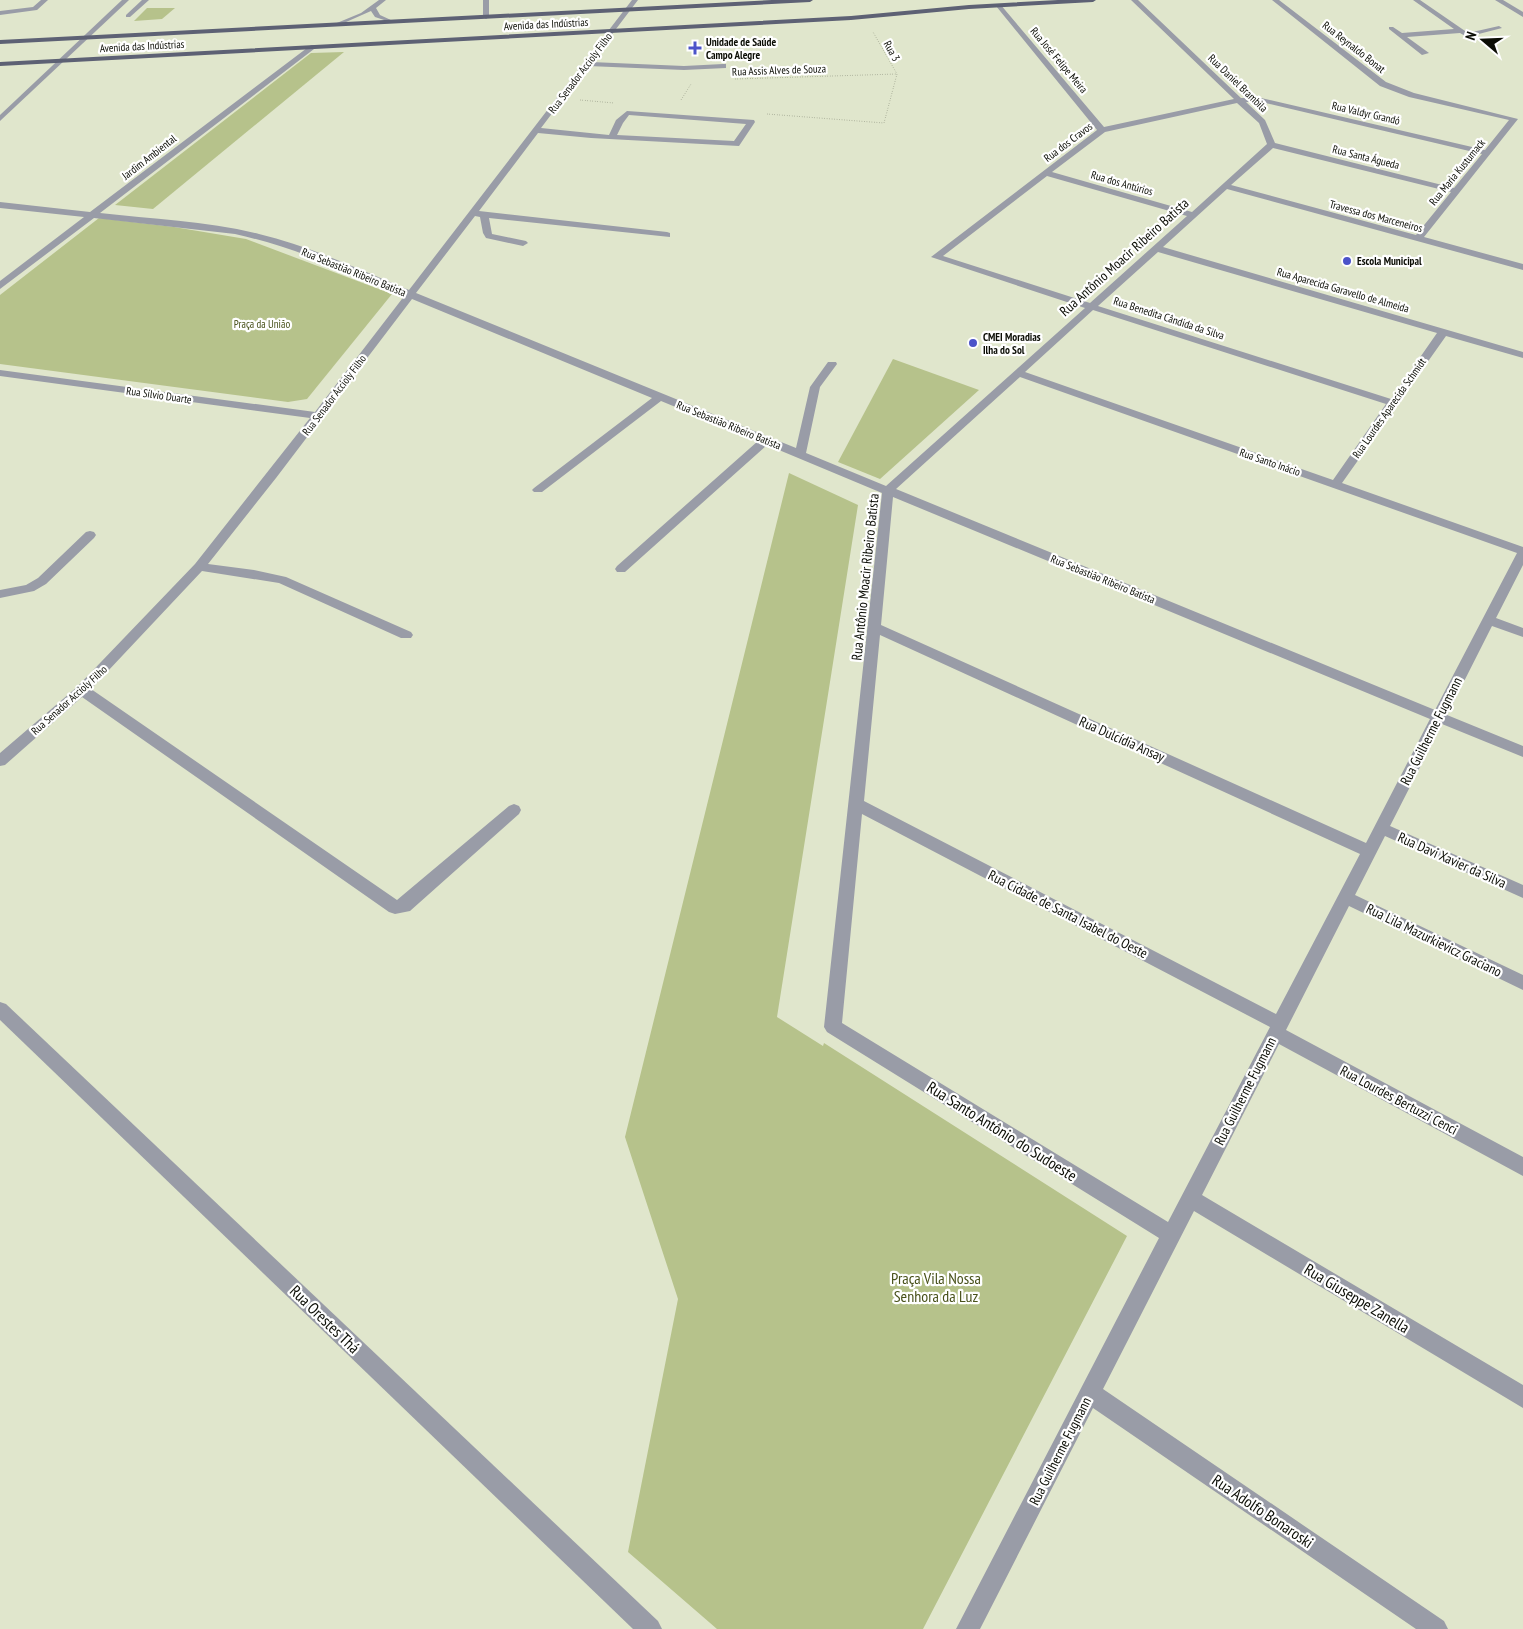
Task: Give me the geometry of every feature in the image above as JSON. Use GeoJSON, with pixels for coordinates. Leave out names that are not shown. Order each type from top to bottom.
{"type":"FeatureCollection","features":[{"type":"Feature","properties":{"kind":"main road","name":"Avenida das Indústrias"},"geometry":{"type":"LineString","coordinates":[[0,42],[810,0]]}},
{"type":"Feature","properties":{"kind":"main road","name":"Avenida das Indústrias"},"geometry":{"type":"LineString","coordinates":[[0,64],[864,17],[998,5],[1093,0]]}},
{"type":"Feature","properties":{"kind":"street"},"geometry":{"type":"LineString","coordinates":[[0,13],[34,9],[45,0]]}},
{"type":"Feature","properties":{"kind":"street"},"geometry":{"type":"LineString","coordinates":[[0,119],[126,0]]}},
{"type":"Feature","properties":{"kind":"street"},"geometry":{"type":"LineString","coordinates":[[128,16],[146,0]]}},
{"type":"Feature","properties":{"kind":"street"},"geometry":{"type":"LineString","coordinates":[[335,25],[373,8],[383,0]]}},
{"type":"Feature","properties":{"kind":"street"},"geometry":{"type":"LineString","coordinates":[[486,0],[486,17]]}},
{"type":"Feature","properties":{"kind":"street","name":"Rua Senador Accioly Filho"},"geometry":{"type":"LineString","coordinates":[[0,761],[82,690],[132,640],[199,567],[635,0]]}},
{"type":"Feature","properties":{"kind":"street","name":"Rua Daniel Brambila"},"geometry":{"type":"LineString","coordinates":[[1134,0],[1262,122],[1271,144]]}},
{"type":"Feature","properties":{"kind":"street","name":"Rua Reynaldo Bonat"},"geometry":{"type":"LineString","coordinates":[[1274,0],[1383,84],[1412,95],[1514,119]]}},
{"type":"Feature","properties":{"kind":"street"},"geometry":{"type":"LineString","coordinates":[[1416,0],[1465,33]]}},
{"type":"Feature","properties":{"kind":"street"},"geometry":{"type":"LineString","coordinates":[[1498,0],[1523,15]]}},
{"type":"Feature","properties":{"kind":"street","name":"Rua José Felipe Meira"},"geometry":{"type":"LineString","coordinates":[[998,5],[1102,130]]}},
{"type":"Feature","properties":{"kind":"street"},"geometry":{"type":"LineString","coordinates":[[373,8],[377,16],[391,22]]}},
{"type":"Feature","properties":{"kind":"street"},"geometry":{"type":"LineString","coordinates":[[1391,28],[1425,53]]}},
{"type":"Feature","properties":{"kind":"street"},"geometry":{"type":"LineString","coordinates":[[1401,36],[1465,33],[1499,28]]}},
{"type":"Feature","properties":{"kind":"street","name":"Jardim Ambiental"},"geometry":{"type":"LineString","coordinates":[[0,286],[311,47]]}},
{"type":"Feature","properties":{"kind":"street"},"geometry":{"type":"LineString","coordinates":[[587,64],[684,68],[723,66]]}},
{"type":"Feature","properties":{"kind":"street","name":"Rua dos Cravos"},"geometry":{"type":"LineString","coordinates":[[936,257],[1102,130],[1240,100]]}},
{"type":"Feature","properties":{"kind":"street","name":"Rua Valdyr Grandó"},"geometry":{"type":"LineString","coordinates":[[1240,100],[1261,100],[1487,153]]}},
{"type":"Feature","properties":{"kind":"street"},"geometry":{"type":"LineString","coordinates":[[536,130],[591,136],[736,144],[751,122],[627,113],[619,122],[612,136]]}},
{"type":"Feature","properties":{"kind":"street","name":"Rua Maria Kustumack"},"geometry":{"type":"LineString","coordinates":[[1418,239],[1514,119]]}},
{"type":"Feature","properties":{"kind":"street"},"geometry":{"type":"LineString","coordinates":[[1224,186],[1271,144]]}},
{"type":"Feature","properties":{"kind":"street","name":"Rua Santa Águeda"},"geometry":{"type":"LineString","coordinates":[[1271,144],[1457,191]]}},
{"type":"Feature","properties":{"kind":"street","name":"Rua dos Antúrios"},"geometry":{"type":"LineString","coordinates":[[1046,173],[1193,215]]}},
{"type":"Feature","properties":{"kind":"street","name":"Rua Antônio Moacir Ribeiro Batista"},"geometry":{"type":"LineString","coordinates":[[833,1027],[888,490],[1224,186]]}},
{"type":"Feature","properties":{"kind":"street","name":"Travessa dos Marceneiros"},"geometry":{"type":"LineString","coordinates":[[1224,186],[1523,267]]}},
{"type":"Feature","properties":{"kind":"street","name":"Rua Sebastião Ribeiro Batista"},"geometry":{"type":"LineString","coordinates":[[0,204],[203,227],[258,236],[310,253],[1523,752]]}},
{"type":"Feature","properties":{"kind":"street"},"geometry":{"type":"LineString","coordinates":[[472,213],[667,235]]}},
{"type":"Feature","properties":{"kind":"street"},"geometry":{"type":"LineString","coordinates":[[484,214],[489,236],[523,243]]}},
{"type":"Feature","properties":{"kind":"street","name":"Rua Aparecida Garavello de Almeida"},"geometry":{"type":"LineString","coordinates":[[1156,248],[1523,355]]}},
{"type":"Feature","properties":{"kind":"street","name":"Rua Benedita Cândida da Silva"},"geometry":{"type":"LineString","coordinates":[[936,257],[1393,403]]}},
{"type":"Feature","properties":{"kind":"street","name":"Rua Lourdes Aparecida Schmidt"},"geometry":{"type":"LineString","coordinates":[[1335,485],[1444,332]]}},
{"type":"Feature","properties":{"kind":"street"},"geometry":{"type":"LineString","coordinates":[[800,454],[815,387],[832,364]]}},
{"type":"Feature","properties":{"kind":"street","name":"Rua Sílvio Duarte"},"geometry":{"type":"LineString","coordinates":[[0,373],[317,416]]}},
{"type":"Feature","properties":{"kind":"street","name":"Rua Santo Inácio"},"geometry":{"type":"LineString","coordinates":[[1018,373],[1523,552]]}},
{"type":"Feature","properties":{"kind":"street"},"geometry":{"type":"LineString","coordinates":[[538,490],[660,397]]}},
{"type":"Feature","properties":{"kind":"street"},"geometry":{"type":"LineString","coordinates":[[621,569],[766,440]]}},
{"type":"Feature","properties":{"kind":"street"},"geometry":{"type":"LineString","coordinates":[[0,594],[30,588],[42,581],[90,535]]}},
{"type":"Feature","properties":{"kind":"street","name":"Rua Guilherme Fugmann"},"geometry":{"type":"LineString","coordinates":[[968,1629],[1523,552]]}},
{"type":"Feature","properties":{"kind":"street"},"geometry":{"type":"LineString","coordinates":[[199,567],[254,574],[282,580],[406,635]]}},
{"type":"Feature","properties":{"kind":"street"},"geometry":{"type":"LineString","coordinates":[[1489,620],[1523,633]]}},
{"type":"Feature","properties":{"kind":"street","name":"Rua Dulcídia Ansay"},"geometry":{"type":"LineString","coordinates":[[874,626],[1369,851]]}},
{"type":"Feature","properties":{"kind":"street"},"geometry":{"type":"LineString","coordinates":[[82,690],[395,907],[404,906],[514,810]]}},
{"type":"Feature","properties":{"kind":"street","name":"Rua Cidade de Santa Isabel do Oeste"},"geometry":{"type":"LineString","coordinates":[[856,804],[1278,1029]]}},
{"type":"Feature","properties":{"kind":"street","name":"Rua Davi Xavier da Silva"},"geometry":{"type":"LineString","coordinates":[[1381,828],[1523,892]]}},
{"type":"Feature","properties":{"kind":"street","name":"Rua Lila Mazurkievicz Graciano"},"geometry":{"type":"LineString","coordinates":[[1346,897],[1523,983]]}},
{"type":"Feature","properties":{"kind":"street","name":"Rua Orestes Thá"},"geometry":{"type":"LineString","coordinates":[[0,1009],[650,1629]]}},
{"type":"Feature","properties":{"kind":"street","name":"Rua Santo Antônio do Sudoeste"},"geometry":{"type":"LineString","coordinates":[[833,1027],[1172,1235]]}},
{"type":"Feature","properties":{"kind":"street","name":"Rua Lourdes Bertuzzi Cenci"},"geometry":{"type":"LineString","coordinates":[[1278,1029],[1523,1167]]}},
{"type":"Feature","properties":{"kind":"street","name":"Rua Giuseppe Zanella"},"geometry":{"type":"LineString","coordinates":[[1190,1198],[1523,1397]]}},
{"type":"Feature","properties":{"kind":"street","name":"Rua Adolfo Bonaroski"},"geometry":{"type":"LineString","coordinates":[[1090,1393],[1436,1629]]}},
{"type":"Feature","properties":{"kind":"path","name":"Rua 3"},"geometry":{"type":"LineString","coordinates":[[864,17],[897,74],[884,123]]}},
{"type":"Feature","properties":{"kind":"path","name":"Rua Assis Alves de Souza"},"geometry":{"type":"LineString","coordinates":[[732,79],[897,74]]}},
{"type":"Feature","properties":{"kind":"path"},"geometry":{"type":"LineString","coordinates":[[681,100],[694,80]]}},
{"type":"Feature","properties":{"kind":"green space"},"geometry":{"type":"Polygon","coordinates":[[[147,8],[175,8],[162,19],[134,21],[147,8]]]}},
{"type":"Feature","properties":{"kind":"green space"},"geometry":{"type":"Polygon","coordinates":[[[344,52],[153,209],[115,205],[311,53],[344,52]]]}},
{"type":"Feature","properties":{"kind":"green space","name":"Praça da União"},"geometry":{"type":"Polygon","coordinates":[[[99,218],[174,227],[246,239],[392,294],[307,399],[288,402],[0,364],[0,295],[99,218]]]}},
{"type":"Feature","properties":{"kind":"green space"},"geometry":{"type":"Polygon","coordinates":[[[893,359],[979,390],[880,479],[838,462],[893,359]]]}},
{"type":"Feature","properties":{"kind":"green space","name":"Praça Vila Nossa Senhora da Luz"},"geometry":{"type":"Polygon","coordinates":[[[789,473],[858,505],[777,1017],[823,1046],[824,1043],[1127,1236],[923,1629],[717,1629],[628,1552],[678,1299],[625,1137],[789,473]]]}},
{"type":"Feature","properties":{"kind":"place","name":"Unidade de Saúde Campo Alegre"},"geometry":{"type":"Point","coordinates":[695,48]}},
{"type":"Feature","properties":{"kind":"place","name":"Escola Municipal"},"geometry":{"type":"Point","coordinates":[1347,261]}},
{"type":"Feature","properties":{"kind":"place","name":"CMEI Moradias Ilha do Sol"},"geometry":{"type":"Point","coordinates":[973,343]}}]}
